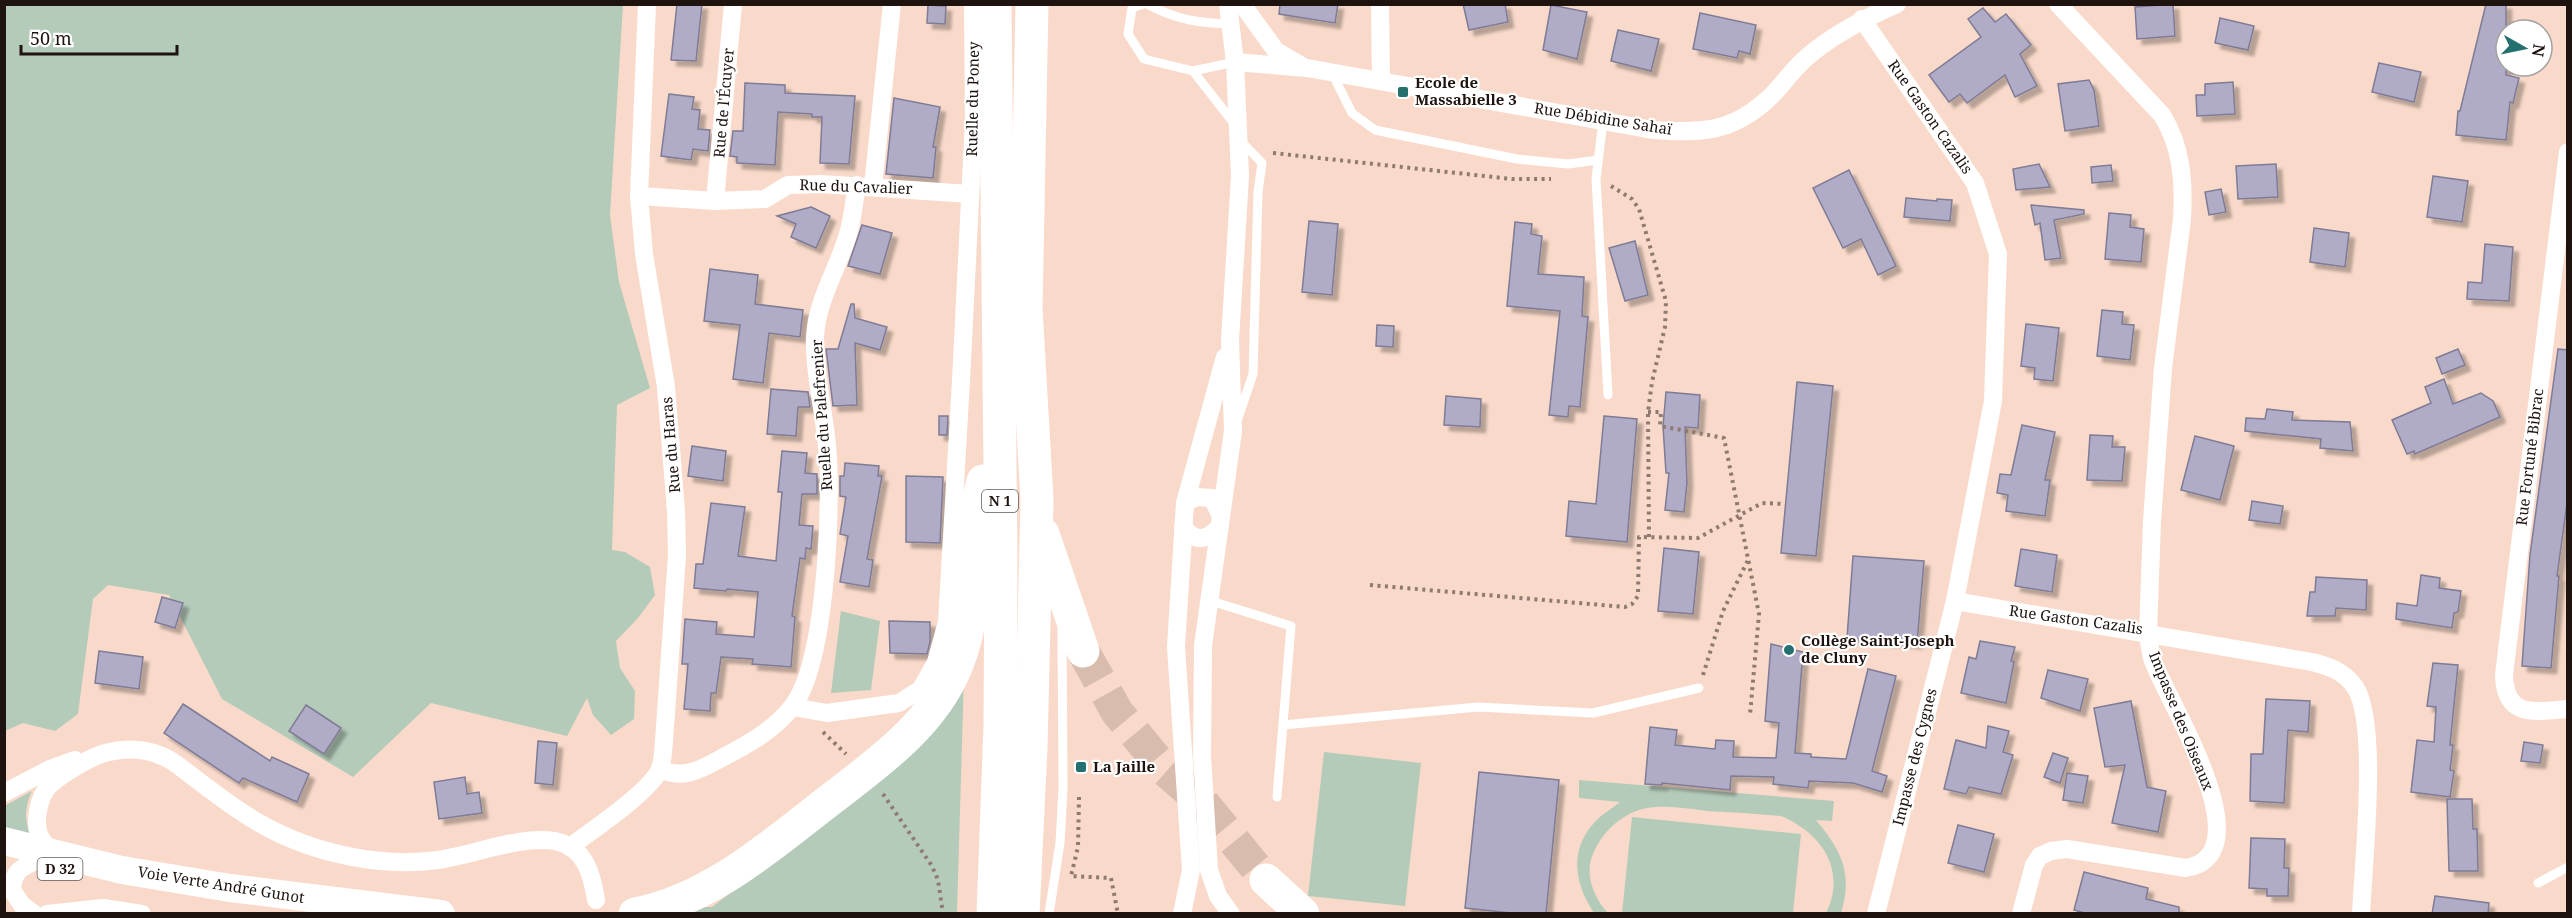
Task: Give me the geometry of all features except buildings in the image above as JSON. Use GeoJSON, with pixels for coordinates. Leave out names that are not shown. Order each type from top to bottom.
{"type":"FeatureCollection","features":[{"type":"Feature","properties":{"kind":"highway","name":"N 1"},"geometry":{"type":"LineString","coordinates":[[993,914],[1000,726],[995,4]]}},
{"type":"Feature","properties":{"kind":"highway","name":"N 1"},"geometry":{"type":"LineString","coordinates":[[1023,914],[1046,517],[1037,482],[1026,308],[1032,4]]}},
{"type":"Feature","properties":{"kind":"highway"},"geometry":{"type":"LineString","coordinates":[[976,914],[984,652],[983,479],[988,108],[995,89]]}},
{"type":"Feature","properties":{"kind":"highway"},"geometry":{"type":"LineString","coordinates":[[635,914],[670,904],[738,869],[894,748],[933,708],[956,669],[966,636],[979,496],[983,479]]}},
{"type":"Feature","properties":{"kind":"highway"},"geometry":{"type":"LineString","coordinates":[[1046,517],[1061,585],[1083,651]]}},
{"type":"Feature","properties":{"kind":"highway"},"geometry":{"type":"LineString","coordinates":[[1266,880],[1303,914]]}},
{"type":"Feature","properties":{"kind":"main road","name":"Voie Verte André Gunot"},"geometry":{"type":"LineString","coordinates":[[4,841],[44,858]]}},
{"type":"Feature","properties":{"kind":"main road","name":"Voie Verte André Gunot"},"geometry":{"type":"LineString","coordinates":[[4,855],[44,858],[300,914]]}},
{"type":"Feature","properties":{"kind":"main road","name":"Voie Verte André Gunot"},"geometry":{"type":"LineString","coordinates":[[109,873],[441,914]]}},
{"type":"Feature","properties":{"kind":"street","name":"Rue du Haras"},"geometry":{"type":"LineString","coordinates":[[647,4],[639,196],[644,254],[666,387],[676,511],[676,565],[660,769]]}},
{"type":"Feature","properties":{"kind":"street","name":"Rue de l'Écuyer"},"geometry":{"type":"LineString","coordinates":[[715,201],[733,4]]}},
{"type":"Feature","properties":{"kind":"street"},"geometry":{"type":"LineString","coordinates":[[865,185],[892,4]]}},
{"type":"Feature","properties":{"kind":"street","name":"Ruelle du Poney"},"geometry":{"type":"LineString","coordinates":[[799,707],[828,713],[899,703],[921,689],[936,662],[946,622],[974,120],[973,4]]}},
{"type":"Feature","properties":{"kind":"street"},"geometry":{"type":"LineString","coordinates":[[1228,4],[1235,62],[1240,176],[1230,340],[1233,431],[1203,646],[1202,756],[1209,870],[1218,896],[1231,914]]}},
{"type":"Feature","properties":{"kind":"street"},"geometry":{"type":"LineString","coordinates":[[1242,4],[1276,51],[1307,68]]}},
{"type":"Feature","properties":{"kind":"street"},"geometry":{"type":"LineString","coordinates":[[1380,4],[1381,81]]}},
{"type":"Feature","properties":{"kind":"street","name":"Rue Débidine Sahaï"},"geometry":{"type":"LineString","coordinates":[[1235,62],[1307,68],[1653,130],[1692,132],[1725,128],[1768,99],[1806,57],[1862,20],[1897,4]]}},
{"type":"Feature","properties":{"kind":"street","name":"Rue Gaston Cazalis"},"geometry":{"type":"LineString","coordinates":[[1862,20],[1975,183],[1998,254],[1993,401],[1955,601],[2148,634],[2152,521],[2163,368],[2182,219],[2180,156],[2171,129],[2162,115],[2058,4]]}},
{"type":"Feature","properties":{"kind":"street","name":"Rue Fortuné Bibrac"},"geometry":{"type":"LineString","coordinates":[[2568,152],[2504,675],[2506,696],[2515,706],[2534,711],[2568,709]]}},
{"type":"Feature","properties":{"kind":"street","name":"Rue du Cavalier"},"geometry":{"type":"LineString","coordinates":[[639,196],[715,201],[765,199],[788,185],[865,185],[970,194]]}},
{"type":"Feature","properties":{"kind":"street","name":"Ruelle du Palefrenier"},"geometry":{"type":"LineString","coordinates":[[660,769],[674,774],[696,771],[762,736],[799,707],[813,651],[826,566],[828,459],[816,357],[817,323],[825,291],[865,185]]}},
{"type":"Feature","properties":{"kind":"street"},"geometry":{"type":"LineString","coordinates":[[1182,914],[1191,870],[1176,647],[1183,526],[1185,503],[1203,430],[1230,340]]}},
{"type":"Feature","properties":{"kind":"street"},"geometry":{"type":"LineString","coordinates":[[1185,503],[1196,497],[1212,498],[1220,521]]}},
{"type":"Feature","properties":{"kind":"street"},"geometry":{"type":"LineString","coordinates":[[1183,526],[1192,537],[1199,540],[1210,537],[1220,521]]}},
{"type":"Feature","properties":{"kind":"street","name":"Impasse des Cygnes"},"geometry":{"type":"LineString","coordinates":[[1876,914],[1955,601]]}},
{"type":"Feature","properties":{"kind":"street"},"geometry":{"type":"LineString","coordinates":[[2148,634],[2313,662],[2338,672],[2356,688],[2363,713],[2368,760],[2361,914]]}},
{"type":"Feature","properties":{"kind":"street","name":"Impasse des Oiseaux"},"geometry":{"type":"LineString","coordinates":[[2021,914],[2030,872],[2037,860],[2045,853],[2067,849],[2186,868],[2203,862],[2214,849],[2218,828],[2214,803],[2197,757],[2153,661],[2148,634]]}},
{"type":"Feature","properties":{"kind":"street"},"geometry":{"type":"LineString","coordinates":[[4,793],[71,760],[95,757],[119,750],[141,750],[161,755],[258,823],[292,839],[337,854],[409,862],[437,860],[523,842],[554,841],[570,847],[586,862],[593,879],[596,900]]}},
{"type":"Feature","properties":{"kind":"street"},"geometry":{"type":"LineString","coordinates":[[34,914],[22,905],[12,890],[14,875],[19,869],[44,858],[37,825],[44,792],[55,781],[95,757]]}},
{"type":"Feature","properties":{"kind":"street"},"geometry":{"type":"LineString","coordinates":[[570,847],[639,793],[660,769]]}},
{"type":"Feature","properties":{"kind":"street"},"geometry":{"type":"LineString","coordinates":[[47,914],[103,911],[142,914]]}},
{"type":"Feature","properties":{"kind":"lane"},"geometry":{"type":"LineString","coordinates":[[1232,24],[1201,24],[1171,17],[1145,4],[1132,8],[1128,34],[1144,59],[1193,71],[1235,62]]}},
{"type":"Feature","properties":{"kind":"lane"},"geometry":{"type":"LineString","coordinates":[[1193,71],[1262,163],[1258,192],[1253,374],[1233,431]]}},
{"type":"Feature","properties":{"kind":"lane"},"geometry":{"type":"LineString","coordinates":[[1332,73],[1352,113],[1375,130],[1517,159],[1568,164],[1598,160]]}},
{"type":"Feature","properties":{"kind":"lane"},"geometry":{"type":"LineString","coordinates":[[1603,121],[1596,179],[1608,395]]}},
{"type":"Feature","properties":{"kind":"lane"},"geometry":{"type":"LineString","coordinates":[[1049,914],[1060,843],[1063,788],[1061,585]]}},
{"type":"Feature","properties":{"kind":"lane"},"geometry":{"type":"LineString","coordinates":[[1211,601],[1291,626],[1277,797]]}},
{"type":"Feature","properties":{"kind":"lane"},"geometry":{"type":"LineString","coordinates":[[1284,725],[1478,706],[1593,713],[1699,688]]}},
{"type":"Feature","properties":{"kind":"lane"},"geometry":{"type":"LineString","coordinates":[[2538,883],[2568,867]]}},
{"type":"Feature","properties":{"kind":"path"},"geometry":{"type":"LineString","coordinates":[[1262,163],[1274,152],[1512,179],[1596,179],[1632,199],[1639,209],[1666,301],[1665,327],[1652,382],[1648,412],[1649,538]]}},
{"type":"Feature","properties":{"kind":"path"},"geometry":{"type":"LineString","coordinates":[[1648,412],[1661,412],[1660,426],[1724,438],[1741,514],[1759,614],[1750,715]]}},
{"type":"Feature","properties":{"kind":"path"},"geometry":{"type":"LineString","coordinates":[[1370,585],[1624,607],[1632,604],[1638,596],[1639,537],[1698,538],[1762,503],[1786,504]]}},
{"type":"Feature","properties":{"kind":"path"},"geometry":{"type":"LineString","coordinates":[[1699,688],[1723,611],[1749,559]]}},
{"type":"Feature","properties":{"kind":"path"},"geometry":{"type":"LineString","coordinates":[[799,707],[847,755]]}},
{"type":"Feature","properties":{"kind":"path"},"geometry":{"type":"LineString","coordinates":[[1080,788],[1078,847],[1071,876],[1111,878],[1118,914]]}},
{"type":"Feature","properties":{"kind":"path"},"geometry":{"type":"LineString","coordinates":[[883,794],[932,866],[938,879],[943,914]]}},
{"type":"Feature","properties":{"kind":"green space"},"geometry":{"type":"Polygon","coordinates":[[[5,5],[623,5],[610,215],[619,282],[650,388],[617,405],[612,550],[625,552],[650,567],[655,595],[638,618],[616,641],[620,668],[635,691],[634,719],[611,735],[593,715],[587,698],[567,736],[431,703],[353,777],[222,699],[169,595],[108,585],[93,599],[78,714],[55,731],[23,723],[5,731],[5,5]]]}},
{"type":"Feature","properties":{"kind":"green space"},"geometry":{"type":"Polygon","coordinates":[[[841,611],[880,621],[871,690],[831,693],[841,611]]]}},
{"type":"Feature","properties":{"kind":"green space"},"geometry":{"type":"Polygon","coordinates":[[[964,675],[957,913],[669,914],[689,907],[712,907],[759,871],[964,675]]]}},
{"type":"Feature","properties":{"kind":"green space"},"geometry":{"type":"Polygon","coordinates":[[[1324,752],[1421,763],[1405,906],[1308,896],[1324,752]]]}},
{"type":"Feature","properties":{"kind":"green space"},"geometry":{"type":"Polygon","coordinates":[[[1579,780],[1834,801],[1832,821],[1816,820],[1833,842],[1843,864],[1846,886],[1841,913],[1826,913],[1834,883],[1827,855],[1819,843],[1796,823],[1781,816],[1662,807],[1646,808],[1626,816],[1610,828],[1597,845],[1590,862],[1590,878],[1598,900],[1608,913],[1594,913],[1581,888],[1577,863],[1579,850],[1583,838],[1591,827],[1601,816],[1620,802],[1579,798],[1579,780]]]}},
{"type":"Feature","properties":{"kind":"green space"},"geometry":{"type":"Polygon","coordinates":[[[32,791],[26,815],[32,839],[5,833],[4,806],[32,791]]]}},
{"type":"Feature","properties":{"kind":"green space"},"geometry":{"type":"Polygon","coordinates":[[[1632,817],[1801,834],[1793,913],[1622,913],[1632,817]]]}},
{"type":"Feature","properties":{"kind":"tunnel"},"geometry":{"type":"LineString","coordinates":[[1083,651],[1117,712],[1166,771],[1203,803],[1266,880]]}},
{"type":"Feature","properties":{"kind":"place","name":"Ecole de Massabielle 3"},"geometry":{"type":"Point","coordinates":[1403,92]}},
{"type":"Feature","properties":{"kind":"place","name":"Collège Saint-Joseph de Cluny"},"geometry":{"type":"Point","coordinates":[1789,650]}},
{"type":"Feature","properties":{"kind":"place","name":"La Jaille"},"geometry":{"type":"Point","coordinates":[1081,767]}}]}
